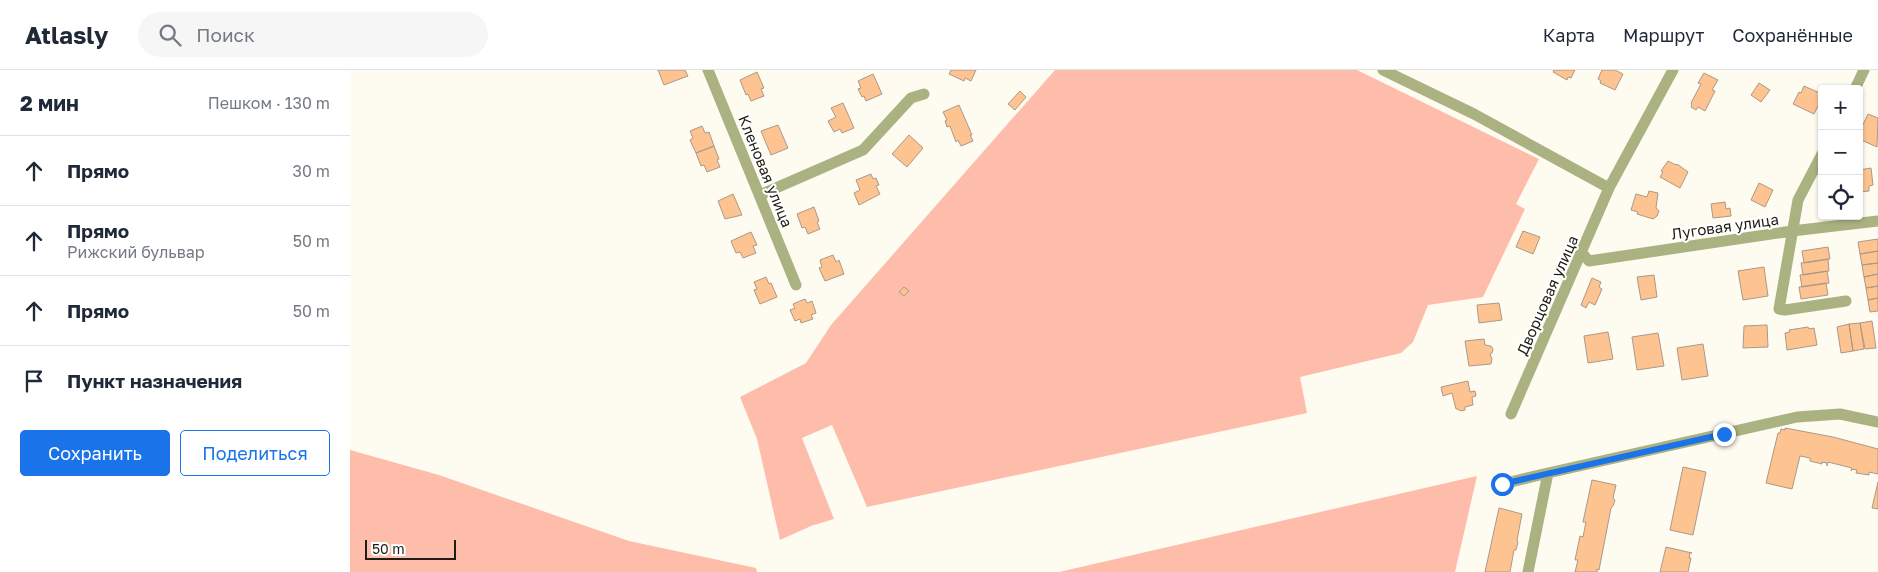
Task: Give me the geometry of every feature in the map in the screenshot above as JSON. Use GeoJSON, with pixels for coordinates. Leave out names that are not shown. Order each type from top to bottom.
{"type":"FeatureCollection","features":[{"type":"Feature","properties":{"kind":"street","name":"Кленовая улица"},"geometry":{"type":"LineString","coordinates":[[708,70],[796,285]]}},
{"type":"Feature","properties":{"kind":"street"},"geometry":{"type":"LineString","coordinates":[[1383,70],[1474,114],[1609,188]]}},
{"type":"Feature","properties":{"kind":"street","name":"Дворцовая улица"},"geometry":{"type":"LineString","coordinates":[[1511,414],[1609,188],[1673,70]]}},
{"type":"Feature","properties":{"kind":"street"},"geometry":{"type":"LineString","coordinates":[[1857,85],[1864,70]]}},
{"type":"Feature","properties":{"kind":"street"},"geometry":{"type":"LineString","coordinates":[[760,195],[863,150],[911,98],[924,94]]}},
{"type":"Feature","properties":{"kind":"street","name":"Луговая улица"},"geometry":{"type":"LineString","coordinates":[[1582,253],[1589,261],[1792,231],[1798,200],[1818,162]]}},
{"type":"Feature","properties":{"kind":"street"},"geometry":{"type":"LineString","coordinates":[[1846,302],[1786,310],[1779,309],[1792,231],[1878,221]]}},
{"type":"Feature","properties":{"kind":"street"},"geometry":{"type":"LineString","coordinates":[[1502,484],[1548,472],[1797,417],[1840,414],[1878,422]]}},
{"type":"Feature","properties":{"kind":"street"},"geometry":{"type":"LineString","coordinates":[[1528,572],[1548,472]]}},
{"type":"Feature","properties":{"kind":"shaded area"},"geometry":{"type":"Polygon","coordinates":[[[1055,70],[1357,70],[1539,159],[1516,204],[1525,209],[1483,297],[1428,305],[1413,342],[1401,353],[1300,377],[1307,413],[867,507],[832,425],[802,438],[834,519],[811,526],[780,540],[757,439],[740,397],[806,363],[831,325],[1055,70]]]}},
{"type":"Feature","properties":{"kind":"shaded area"},"geometry":{"type":"Polygon","coordinates":[[[350,450],[439,475],[629,541],[756,568],[757,572],[350,572],[350,450]]]}},
{"type":"Feature","properties":{"kind":"shaded area"},"geometry":{"type":"Polygon","coordinates":[[[1477,476],[1455,572],[1059,572],[1477,476]]]}},
{"type":"Feature","properties":{"kind":"building"},"geometry":{"type":"Polygon","coordinates":[[[658,70],[685,70],[688,76],[664,85],[658,70]]]}},
{"type":"Feature","properties":{"kind":"building"},"geometry":{"type":"Polygon","coordinates":[[[951,70],[976,70],[971,81],[965,78],[964,81],[949,74],[951,70]]]}},
{"type":"Feature","properties":{"kind":"building"},"geometry":{"type":"Polygon","coordinates":[[[1554,70],[1575,70],[1571,78],[1568,77],[1567,80],[1553,72],[1554,70]]]}},
{"type":"Feature","properties":{"kind":"building"},"geometry":{"type":"Polygon","coordinates":[[[1602,70],[1615,70],[1623,74],[1615,90],[1600,83],[1601,81],[1598,79],[1602,70]]]}},
{"type":"Feature","properties":{"kind":"building"},"geometry":{"type":"Polygon","coordinates":[[[757,72],[764,88],[761,89],[764,96],[751,101],[748,94],[746,95],[740,80],[757,72]]]}},
{"type":"Feature","properties":{"kind":"building"},"geometry":{"type":"Polygon","coordinates":[[[1704,73],[1718,80],[1712,90],[1715,91],[1705,111],[1698,107],[1696,110],[1691,107],[1691,103],[1701,84],[1698,83],[1704,73]]]}},
{"type":"Feature","properties":{"kind":"building"},"geometry":{"type":"Polygon","coordinates":[[[873,74],[882,94],[866,101],[858,89],[861,88],[858,81],[873,74]]]}},
{"type":"Feature","properties":{"kind":"building"},"geometry":{"type":"Polygon","coordinates":[[[1759,83],[1770,90],[1761,102],[1751,95],[1759,83]]]}},
{"type":"Feature","properties":{"kind":"building"},"geometry":{"type":"Polygon","coordinates":[[[1804,86],[1818,92],[1818,106],[1814,114],[1793,104],[1799,92],[1801,93],[1804,86]]]}},
{"type":"Feature","properties":{"kind":"building"},"geometry":{"type":"Polygon","coordinates":[[[1020,91],[1026,97],[1015,110],[1008,104],[1020,91]]]}},
{"type":"Feature","properties":{"kind":"building"},"geometry":{"type":"Polygon","coordinates":[[[843,103],[854,128],[842,133],[840,129],[834,132],[828,121],[836,117],[831,108],[843,103]]]}},
{"type":"Feature","properties":{"kind":"building"},"geometry":{"type":"Polygon","coordinates":[[[959,105],[973,141],[961,146],[958,140],[956,142],[950,126],[947,127],[945,121],[947,120],[943,112],[959,105]]]}},
{"type":"Feature","properties":{"kind":"building"},"geometry":{"type":"Polygon","coordinates":[[[1868,114],[1878,118],[1877,147],[1863,141],[1863,125],[1868,114]]]}},
{"type":"Feature","properties":{"kind":"building"},"geometry":{"type":"Polygon","coordinates":[[[778,125],[788,148],[771,155],[761,131],[778,125]]]}},
{"type":"Feature","properties":{"kind":"building"},"geometry":{"type":"Polygon","coordinates":[[[702,126],[705,133],[709,132],[714,146],[696,153],[690,140],[693,138],[690,131],[702,126]]]}},
{"type":"Feature","properties":{"kind":"building"},"geometry":{"type":"Polygon","coordinates":[[[909,135],[923,148],[907,167],[892,154],[909,135]]]}},
{"type":"Feature","properties":{"kind":"building"},"geometry":{"type":"Polygon","coordinates":[[[714,146],[720,167],[707,172],[704,165],[701,166],[696,153],[714,146]]]}},
{"type":"Feature","properties":{"kind":"building"},"geometry":{"type":"Polygon","coordinates":[[[1668,161],[1677,164],[1688,172],[1680,188],[1660,177],[1663,172],[1661,171],[1668,161]]]}},
{"type":"Feature","properties":{"kind":"building"},"geometry":{"type":"Polygon","coordinates":[[[1871,168],[1873,185],[1869,186],[1869,191],[1863,192],[1863,169],[1871,168]]]}},
{"type":"Feature","properties":{"kind":"building"},"geometry":{"type":"Polygon","coordinates":[[[871,174],[873,179],[876,178],[879,185],[876,186],[880,194],[859,205],[854,193],[860,190],[856,180],[871,174]]]}},
{"type":"Feature","properties":{"kind":"building"},"geometry":{"type":"Polygon","coordinates":[[[1759,183],[1773,190],[1765,207],[1751,200],[1759,183]]]}},
{"type":"Feature","properties":{"kind":"building"},"geometry":{"type":"Polygon","coordinates":[[[1649,191],[1658,193],[1656,208],[1659,211],[1653,219],[1631,210],[1636,194],[1647,197],[1649,191]]]}},
{"type":"Feature","properties":{"kind":"building"},"geometry":{"type":"Polygon","coordinates":[[[733,194],[742,215],[725,219],[718,201],[733,194]]]}},
{"type":"Feature","properties":{"kind":"building"},"geometry":{"type":"Polygon","coordinates":[[[1725,202],[1726,209],[1730,208],[1731,216],[1713,218],[1711,204],[1725,202]]]}},
{"type":"Feature","properties":{"kind":"building"},"geometry":{"type":"Polygon","coordinates":[[[814,207],[820,229],[808,234],[805,227],[802,228],[797,214],[814,207]]]}},
{"type":"Feature","properties":{"kind":"building"},"geometry":{"type":"Polygon","coordinates":[[[1523,231],[1540,237],[1533,254],[1516,247],[1523,231]]]}},
{"type":"Feature","properties":{"kind":"building"},"geometry":{"type":"Polygon","coordinates":[[[751,232],[757,245],[753,246],[756,253],[743,258],[740,252],[736,253],[731,241],[751,232]]]}},
{"type":"Feature","properties":{"kind":"building"},"geometry":{"type":"Polygon","coordinates":[[[1878,239],[1878,251],[1860,254],[1858,242],[1878,239]]]}},
{"type":"Feature","properties":{"kind":"building"},"geometry":{"type":"Polygon","coordinates":[[[1828,247],[1830,259],[1804,263],[1802,251],[1828,247]]]}},
{"type":"Feature","properties":{"kind":"building"},"geometry":{"type":"Polygon","coordinates":[[[1878,251],[1878,263],[1862,265],[1860,254],[1878,251]]]}},
{"type":"Feature","properties":{"kind":"building"},"geometry":{"type":"Polygon","coordinates":[[[833,255],[836,262],[839,260],[844,274],[825,281],[819,268],[822,267],[820,260],[833,255]]]}},
{"type":"Feature","properties":{"kind":"building"},"geometry":{"type":"Polygon","coordinates":[[[1828,259],[1829,271],[1803,275],[1801,263],[1828,259]]]}},
{"type":"Feature","properties":{"kind":"building"},"geometry":{"type":"Polygon","coordinates":[[[1878,263],[1878,274],[1864,277],[1862,265],[1878,263]]]}},
{"type":"Feature","properties":{"kind":"building"},"geometry":{"type":"Polygon","coordinates":[[[1764,267],[1768,296],[1743,300],[1738,271],[1764,267]]]}},
{"type":"Feature","properties":{"kind":"building"},"geometry":{"type":"Polygon","coordinates":[[[1827,271],[1829,283],[1802,287],[1800,275],[1827,271]]]}},
{"type":"Feature","properties":{"kind":"building"},"geometry":{"type":"Polygon","coordinates":[[[1878,274],[1878,286],[1866,288],[1864,277],[1878,274]]]}},
{"type":"Feature","properties":{"kind":"building"},"geometry":{"type":"Polygon","coordinates":[[[1654,275],[1657,297],[1641,300],[1637,277],[1654,275]]]}},
{"type":"Feature","properties":{"kind":"building"},"geometry":{"type":"Polygon","coordinates":[[[766,277],[777,297],[760,304],[754,290],[757,289],[754,282],[766,277]]]}},
{"type":"Feature","properties":{"kind":"building"},"geometry":{"type":"Polygon","coordinates":[[[1592,278],[1601,282],[1599,287],[1602,289],[1595,305],[1589,302],[1586,308],[1581,305],[1592,278]]]}},
{"type":"Feature","properties":{"kind":"building"},"geometry":{"type":"Polygon","coordinates":[[[1826,283],[1828,295],[1801,299],[1799,287],[1826,283]]]}},
{"type":"Feature","properties":{"kind":"building"},"geometry":{"type":"Polygon","coordinates":[[[1878,286],[1878,298],[1868,300],[1866,288],[1878,286]]]}},
{"type":"Feature","properties":{"kind":"building"},"geometry":{"type":"Polygon","coordinates":[[[904,287],[909,291],[904,296],[899,292],[904,287]]]}},
{"type":"Feature","properties":{"kind":"building"},"geometry":{"type":"Polygon","coordinates":[[[1878,298],[1878,311],[1870,312],[1868,300],[1878,298]]]}},
{"type":"Feature","properties":{"kind":"building"},"geometry":{"type":"Polygon","coordinates":[[[805,299],[807,303],[812,301],[816,313],[811,315],[813,319],[801,323],[800,319],[795,321],[790,310],[795,308],[793,304],[805,299]]]}},
{"type":"Feature","properties":{"kind":"building"},"geometry":{"type":"Polygon","coordinates":[[[1499,303],[1502,320],[1479,323],[1477,305],[1499,303]]]}},
{"type":"Feature","properties":{"kind":"building"},"geometry":{"type":"Polygon","coordinates":[[[1872,321],[1876,348],[1865,349],[1860,323],[1872,321]]]}},
{"type":"Feature","properties":{"kind":"building"},"geometry":{"type":"Polygon","coordinates":[[[1860,323],[1864,349],[1853,351],[1849,324],[1860,323]]]}},
{"type":"Feature","properties":{"kind":"building"},"geometry":{"type":"Polygon","coordinates":[[[1849,324],[1853,351],[1841,353],[1837,327],[1849,324]]]}},
{"type":"Feature","properties":{"kind":"building"},"geometry":{"type":"Polygon","coordinates":[[[1767,325],[1768,347],[1743,348],[1744,326],[1767,325]]]}},
{"type":"Feature","properties":{"kind":"building"},"geometry":{"type":"Polygon","coordinates":[[[1808,327],[1809,329],[1814,328],[1817,345],[1787,350],[1785,333],[1790,332],[1789,330],[1808,327]]]}},
{"type":"Feature","properties":{"kind":"building"},"geometry":{"type":"Polygon","coordinates":[[[1608,332],[1613,359],[1588,363],[1584,336],[1608,332]]]}},
{"type":"Feature","properties":{"kind":"building"},"geometry":{"type":"Polygon","coordinates":[[[1658,333],[1664,366],[1637,370],[1632,337],[1658,333]]]}},
{"type":"Feature","properties":{"kind":"building"},"geometry":{"type":"Polygon","coordinates":[[[1484,339],[1485,345],[1491,346],[1493,349],[1490,354],[1491,364],[1469,366],[1465,341],[1484,339]]]}},
{"type":"Feature","properties":{"kind":"building"},"geometry":{"type":"Polygon","coordinates":[[[1703,344],[1708,376],[1682,380],[1677,348],[1703,344]]]}},
{"type":"Feature","properties":{"kind":"building"},"geometry":{"type":"Polygon","coordinates":[[[1468,381],[1470,392],[1475,391],[1476,396],[1472,397],[1473,405],[1465,407],[1465,410],[1460,411],[1456,409],[1452,393],[1443,396],[1441,387],[1468,381]]]}},
{"type":"Feature","properties":{"kind":"building"},"geometry":{"type":"Polygon","coordinates":[[[1785,428],[1833,437],[1878,449],[1878,474],[1869,472],[1869,475],[1856,473],[1857,470],[1852,469],[1851,471],[1852,468],[1828,462],[1827,466],[1827,463],[1822,462],[1822,464],[1810,461],[1810,458],[1800,456],[1792,489],[1766,483],[1778,433],[1780,433],[1781,429],[1785,430],[1785,428]]]}},
{"type":"Feature","properties":{"kind":"building"},"geometry":{"type":"Polygon","coordinates":[[[1683,467],[1706,472],[1693,535],[1670,530],[1683,467]]]}},
{"type":"Feature","properties":{"kind":"building"},"geometry":{"type":"Polygon","coordinates":[[[1592,480],[1616,485],[1613,498],[1615,500],[1611,508],[1599,570],[1597,569],[1597,572],[1575,572],[1578,560],[1575,560],[1580,536],[1583,537],[1586,522],[1583,522],[1592,480]]]}},
{"type":"Feature","properties":{"kind":"building"},"geometry":{"type":"Polygon","coordinates":[[[1878,482],[1878,509],[1872,508],[1878,482]]]}},
{"type":"Feature","properties":{"kind":"building"},"geometry":{"type":"Polygon","coordinates":[[[1499,508],[1522,514],[1518,542],[1516,550],[1514,550],[1510,572],[1485,572],[1499,508]]]}},
{"type":"Feature","properties":{"kind":"building"},"geometry":{"type":"Polygon","coordinates":[[[1666,547],[1692,553],[1690,553],[1689,558],[1691,558],[1688,572],[1660,572],[1666,547]]]}},
{"type":"Feature","properties":{"kind":"route"},"geometry":{"type":"LineString","coordinates":[[1502,484],[1548,472],[1724,434]]}}]}
